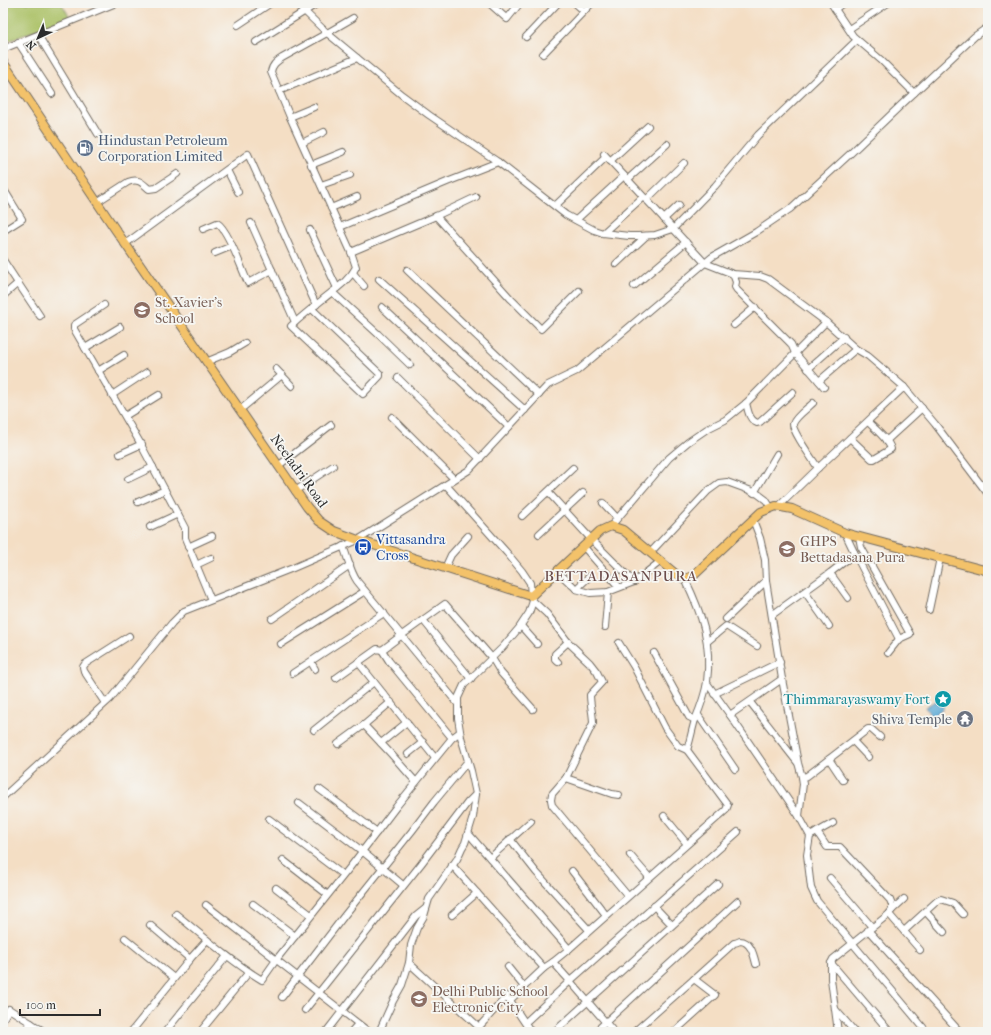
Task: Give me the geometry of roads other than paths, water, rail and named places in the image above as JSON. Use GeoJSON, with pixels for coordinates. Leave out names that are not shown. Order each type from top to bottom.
{"type":"FeatureCollection","features":[{"type":"Feature","properties":{"kind":"main road","name":"Neeladri Road"},"geometry":{"type":"LineString","coordinates":[[3,62],[206,362],[295,491],[319,521],[334,531],[358,540],[445,568],[532,599]]}},
{"type":"Feature","properties":{"kind":"main road"},"geometry":{"type":"LineString","coordinates":[[532,599],[557,571],[583,546],[600,531],[611,526],[623,530],[677,575],[685,579],[693,576],[761,512],[775,507],[792,509],[845,533],[988,571]]}},
{"type":"Feature","properties":{"kind":"street"},"geometry":{"type":"LineString","coordinates":[[3,48],[116,3]]}},
{"type":"Feature","properties":{"kind":"street"},"geometry":{"type":"LineString","coordinates":[[238,25],[271,3]]}},
{"type":"Feature","properties":{"kind":"street"},"geometry":{"type":"LineString","coordinates":[[296,3],[327,33],[418,107],[498,162],[566,214],[594,230],[603,233],[629,236],[646,236],[673,229],[715,186],[758,135],[857,40]]}},
{"type":"Feature","properties":{"kind":"street"},"geometry":{"type":"LineString","coordinates":[[256,42],[318,3]]}},
{"type":"Feature","properties":{"kind":"street"},"geometry":{"type":"LineString","coordinates":[[489,3],[506,18],[520,3]]}},
{"type":"Feature","properties":{"kind":"street"},"geometry":{"type":"LineString","coordinates":[[526,37],[558,3]]}},
{"type":"Feature","properties":{"kind":"street"},"geometry":{"type":"LineString","coordinates":[[575,3],[584,11]]}},
{"type":"Feature","properties":{"kind":"street"},"geometry":{"type":"LineString","coordinates":[[543,54],[592,3]]}},
{"type":"Feature","properties":{"kind":"street"},"geometry":{"type":"LineString","coordinates":[[843,3],[833,6],[849,30],[857,40],[881,60],[914,93]]}},
{"type":"Feature","properties":{"kind":"street"},"geometry":{"type":"LineString","coordinates":[[849,30],[888,3]]}},
{"type":"Feature","properties":{"kind":"street"},"geometry":{"type":"LineString","coordinates":[[125,244],[248,154],[314,307],[380,374],[380,376],[363,394],[291,326],[295,322],[314,307],[334,290],[346,281],[356,267],[351,252],[311,165],[272,72],[272,67],[282,58],[353,18]]}},
{"type":"Feature","properties":{"kind":"street"},"geometry":{"type":"LineString","coordinates":[[3,797],[106,703],[180,614],[184,611],[293,568],[358,540],[469,470],[548,385],[578,371],[712,257],[756,232],[790,209],[975,36],[988,27]]}},
{"type":"Feature","properties":{"kind":"street"},"geometry":{"type":"LineString","coordinates":[[38,35],[98,134]]}},
{"type":"Feature","properties":{"kind":"street"},"geometry":{"type":"LineString","coordinates":[[18,42],[52,94]]}},
{"type":"Feature","properties":{"kind":"street"},"geometry":{"type":"LineString","coordinates":[[279,91],[357,58]]}},
{"type":"Feature","properties":{"kind":"street"},"geometry":{"type":"LineString","coordinates":[[290,117],[314,107]]}},
{"type":"Feature","properties":{"kind":"street"},"geometry":{"type":"LineString","coordinates":[[555,206],[607,158],[648,126]]}},
{"type":"Feature","properties":{"kind":"street"},"geometry":{"type":"LineString","coordinates":[[302,143],[324,132]]}},
{"type":"Feature","properties":{"kind":"street"},"geometry":{"type":"LineString","coordinates":[[576,220],[667,144]]}},
{"type":"Feature","properties":{"kind":"street"},"geometry":{"type":"LineString","coordinates":[[311,165],[342,152]]}},
{"type":"Feature","properties":{"kind":"street"},"geometry":{"type":"LineString","coordinates":[[607,158],[705,263],[733,274],[768,278],[826,322],[856,349],[868,356],[904,388],[922,408],[988,494]]}},
{"type":"Feature","properties":{"kind":"street"},"geometry":{"type":"LineString","coordinates":[[340,227],[498,162]]}},
{"type":"Feature","properties":{"kind":"street"},"geometry":{"type":"LineString","coordinates":[[603,233],[684,163]]}},
{"type":"Feature","properties":{"kind":"street"},"geometry":{"type":"LineString","coordinates":[[227,170],[238,192]]}},
{"type":"Feature","properties":{"kind":"street"},"geometry":{"type":"LineString","coordinates":[[97,202],[128,182],[138,180],[150,189],[153,189],[177,174]]}},
{"type":"Feature","properties":{"kind":"street"},"geometry":{"type":"LineString","coordinates":[[321,185],[350,175]]}},
{"type":"Feature","properties":{"kind":"street"},"geometry":{"type":"LineString","coordinates":[[3,188],[22,219],[3,231]]}},
{"type":"Feature","properties":{"kind":"street"},"geometry":{"type":"LineString","coordinates":[[331,208],[357,197]]}},
{"type":"Feature","properties":{"kind":"street"},"geometry":{"type":"LineString","coordinates":[[351,252],[436,216],[476,197]]}},
{"type":"Feature","properties":{"kind":"street"},"geometry":{"type":"LineString","coordinates":[[664,219],[679,205]]}},
{"type":"Feature","properties":{"kind":"street"},"geometry":{"type":"LineString","coordinates":[[436,216],[510,299],[541,329],[579,291]]}},
{"type":"Feature","properties":{"kind":"street"},"geometry":{"type":"LineString","coordinates":[[203,229],[217,223],[221,226],[232,246],[248,283],[272,270]]}},
{"type":"Feature","properties":{"kind":"street"},"geometry":{"type":"LineString","coordinates":[[251,223],[295,322]]}},
{"type":"Feature","properties":{"kind":"street"},"geometry":{"type":"LineString","coordinates":[[310,230],[334,290],[410,365]]}},
{"type":"Feature","properties":{"kind":"street"},"geometry":{"type":"LineString","coordinates":[[616,264],[646,236]]}},
{"type":"Feature","properties":{"kind":"street"},"geometry":{"type":"LineString","coordinates":[[634,286],[686,242]]}},
{"type":"Feature","properties":{"kind":"street"},"geometry":{"type":"LineString","coordinates":[[215,253],[232,246]]}},
{"type":"Feature","properties":{"kind":"street"},"geometry":{"type":"LineString","coordinates":[[3,260],[40,316]]}},
{"type":"Feature","properties":{"kind":"street"},"geometry":{"type":"LineString","coordinates":[[407,270],[539,395]]}},
{"type":"Feature","properties":{"kind":"street"},"geometry":{"type":"LineString","coordinates":[[353,272],[364,286]]}},
{"type":"Feature","properties":{"kind":"street"},"geometry":{"type":"LineString","coordinates":[[733,274],[736,282],[735,287],[791,344],[796,353],[824,388]]}},
{"type":"Feature","properties":{"kind":"street"},"geometry":{"type":"LineString","coordinates":[[379,279],[525,410]]}},
{"type":"Feature","properties":{"kind":"street"},"geometry":{"type":"LineString","coordinates":[[3,296],[18,283]]}},
{"type":"Feature","properties":{"kind":"street"},"geometry":{"type":"LineString","coordinates":[[104,305],[74,325],[74,329],[142,444],[178,514],[185,528],[185,538],[188,548],[211,600]]}},
{"type":"Feature","properties":{"kind":"street"},"geometry":{"type":"LineString","coordinates":[[382,307],[509,427]]}},
{"type":"Feature","properties":{"kind":"street"},"geometry":{"type":"LineString","coordinates":[[734,325],[755,307]]}},
{"type":"Feature","properties":{"kind":"street"},"geometry":{"type":"LineString","coordinates":[[611,526],[670,458],[688,442],[725,420],[746,402],[826,322]]}},
{"type":"Feature","properties":{"kind":"street"},"geometry":{"type":"LineString","coordinates":[[85,348],[120,327]]}},
{"type":"Feature","properties":{"kind":"street"},"geometry":{"type":"LineString","coordinates":[[808,369],[844,337]]}},
{"type":"Feature","properties":{"kind":"street"},"geometry":{"type":"LineString","coordinates":[[206,362],[230,352],[245,343]]}},
{"type":"Feature","properties":{"kind":"street"},"geometry":{"type":"LineString","coordinates":[[819,381],[856,349]]}},
{"type":"Feature","properties":{"kind":"street"},"geometry":{"type":"LineString","coordinates":[[98,371],[124,355]]}},
{"type":"Feature","properties":{"kind":"street"},"geometry":{"type":"LineString","coordinates":[[276,369],[292,386]]}},
{"type":"Feature","properties":{"kind":"street"},"geometry":{"type":"LineString","coordinates":[[112,394],[147,372]]}},
{"type":"Feature","properties":{"kind":"street"},"geometry":{"type":"LineString","coordinates":[[240,410],[282,374]]}},
{"type":"Feature","properties":{"kind":"street"},"geometry":{"type":"LineString","coordinates":[[398,378],[480,459]]}},
{"type":"Feature","properties":{"kind":"street"},"geometry":{"type":"LineString","coordinates":[[650,553],[708,491],[719,483],[727,482],[744,488],[766,500],[775,507],[904,388]]}},
{"type":"Feature","properties":{"kind":"street"},"geometry":{"type":"LineString","coordinates":[[746,402],[750,418],[752,421],[757,423],[793,392]]}},
{"type":"Feature","properties":{"kind":"street"},"geometry":{"type":"LineString","coordinates":[[125,416],[159,395]]}},
{"type":"Feature","properties":{"kind":"street"},"geometry":{"type":"LineString","coordinates":[[813,403],[795,419],[793,424],[798,437],[818,468]]}},
{"type":"Feature","properties":{"kind":"street"},"geometry":{"type":"LineString","coordinates":[[886,441],[922,408]]}},
{"type":"Feature","properties":{"kind":"street"},"geometry":{"type":"LineString","coordinates":[[392,416],[454,479]]}},
{"type":"Feature","properties":{"kind":"street"},"geometry":{"type":"LineString","coordinates":[[850,438],[870,458],[874,459],[892,449],[868,422]]}},
{"type":"Feature","properties":{"kind":"street"},"geometry":{"type":"LineString","coordinates":[[278,466],[331,425]]}},
{"type":"Feature","properties":{"kind":"street"},"geometry":{"type":"LineString","coordinates":[[120,454],[142,444]]}},
{"type":"Feature","properties":{"kind":"street"},"geometry":{"type":"LineString","coordinates":[[754,493],[777,454]]}},
{"type":"Feature","properties":{"kind":"street"},"geometry":{"type":"LineString","coordinates":[[295,491],[333,466]]}},
{"type":"Feature","properties":{"kind":"street"},"geometry":{"type":"LineString","coordinates":[[128,479],[153,467]]}},
{"type":"Feature","properties":{"kind":"street"},"geometry":{"type":"LineString","coordinates":[[522,516],[572,468]]}},
{"type":"Feature","properties":{"kind":"street"},"geometry":{"type":"LineString","coordinates":[[379,1032],[402,985],[409,963],[411,945],[416,928],[424,916],[429,899],[452,865],[464,843],[472,817],[476,794],[460,732],[458,698],[464,685],[502,648],[521,626],[529,613],[532,599],[530,583],[522,571],[446,484]]}},
{"type":"Feature","properties":{"kind":"street"},"geometry":{"type":"LineString","coordinates":[[138,502],[165,490]]}},
{"type":"Feature","properties":{"kind":"street"},"geometry":{"type":"LineString","coordinates":[[548,492],[564,511],[634,582]]}},
{"type":"Feature","properties":{"kind":"street"},"geometry":{"type":"LineString","coordinates":[[539,534],[583,493]]}},
{"type":"Feature","properties":{"kind":"street"},"geometry":{"type":"LineString","coordinates":[[603,504],[617,518]]}},
{"type":"Feature","properties":{"kind":"street"},"geometry":{"type":"LineString","coordinates":[[150,528],[178,514]]}},
{"type":"Feature","properties":{"kind":"street"},"geometry":{"type":"LineString","coordinates":[[753,520],[764,552],[766,581],[782,679],[798,764],[802,777],[803,784],[799,816]]}},
{"type":"Feature","properties":{"kind":"street"},"geometry":{"type":"LineString","coordinates":[[845,533],[899,639]]}},
{"type":"Feature","properties":{"kind":"street"},"geometry":{"type":"LineString","coordinates":[[188,548],[212,536]]}},
{"type":"Feature","properties":{"kind":"street"},"geometry":{"type":"LineString","coordinates":[[445,568],[451,555],[468,536]]}},
{"type":"Feature","properties":{"kind":"street"},"geometry":{"type":"LineString","coordinates":[[859,537],[861,546],[910,634],[899,639],[888,653]]}},
{"type":"Feature","properties":{"kind":"street"},"geometry":{"type":"LineString","coordinates":[[343,546],[352,573],[365,591],[458,704]]}},
{"type":"Feature","properties":{"kind":"street"},"geometry":{"type":"LineString","coordinates":[[583,546],[619,587]]}},
{"type":"Feature","properties":{"kind":"street"},"geometry":{"type":"LineString","coordinates":[[772,615],[830,573],[849,558],[854,552]]}},
{"type":"Feature","properties":{"kind":"street"},"geometry":{"type":"LineString","coordinates":[[196,565],[211,558]]}},
{"type":"Feature","properties":{"kind":"street"},"geometry":{"type":"LineString","coordinates":[[929,610],[940,558]]}},
{"type":"Feature","properties":{"kind":"street"},"geometry":{"type":"LineString","coordinates":[[557,571],[576,589],[590,592],[608,592],[634,582],[661,561]]}},
{"type":"Feature","properties":{"kind":"street"},"geometry":{"type":"LineString","coordinates":[[272,619],[350,565]]}},
{"type":"Feature","properties":{"kind":"street"},"geometry":{"type":"LineString","coordinates":[[830,573],[848,598]]}},
{"type":"Feature","properties":{"kind":"street"},"geometry":{"type":"LineString","coordinates":[[576,589],[590,576]]}},
{"type":"Feature","properties":{"kind":"street"},"geometry":{"type":"LineString","coordinates":[[685,579],[702,619],[708,641],[707,683],[687,750]]}},
{"type":"Feature","properties":{"kind":"street"},"geometry":{"type":"LineString","coordinates":[[726,619],[766,581]]}},
{"type":"Feature","properties":{"kind":"street"},"geometry":{"type":"LineString","coordinates":[[281,644],[365,591]]}},
{"type":"Feature","properties":{"kind":"street"},"geometry":{"type":"LineString","coordinates":[[605,627],[608,592]]}},
{"type":"Feature","properties":{"kind":"street"},"geometry":{"type":"LineString","coordinates":[[805,592],[829,626]]}},
{"type":"Feature","properties":{"kind":"street"},"geometry":{"type":"LineString","coordinates":[[532,599],[547,614],[568,642],[590,663],[602,682],[590,695],[593,724],[566,778],[552,794],[552,805],[628,896]]}},
{"type":"Feature","properties":{"kind":"street"},"geometry":{"type":"LineString","coordinates":[[336,678],[377,649],[382,650],[445,604],[492,658],[502,673],[533,709]]}},
{"type":"Feature","properties":{"kind":"street"},"geometry":{"type":"LineString","coordinates":[[294,673],[384,613]]}},
{"type":"Feature","properties":{"kind":"street"},"geometry":{"type":"LineString","coordinates":[[423,620],[470,679]]}},
{"type":"Feature","properties":{"kind":"street"},"geometry":{"type":"LineString","coordinates":[[521,626],[537,644]]}},
{"type":"Feature","properties":{"kind":"street"},"geometry":{"type":"LineString","coordinates":[[708,641],[726,626],[757,646]]}},
{"type":"Feature","properties":{"kind":"street"},"geometry":{"type":"LineString","coordinates":[[106,703],[84,671],[83,667],[85,664],[130,636]]}},
{"type":"Feature","properties":{"kind":"street"},"geometry":{"type":"LineString","coordinates":[[558,662],[555,659],[555,654],[568,642]]}},
{"type":"Feature","properties":{"kind":"street"},"geometry":{"type":"LineString","coordinates":[[510,1000],[544,968],[569,949],[726,810],[728,805],[687,750],[678,746],[666,728],[634,667],[619,643]]}},
{"type":"Feature","properties":{"kind":"street"},"geometry":{"type":"LineString","coordinates":[[382,650],[389,661],[452,738]]}},
{"type":"Feature","properties":{"kind":"street"},"geometry":{"type":"LineString","coordinates":[[654,653],[689,716],[697,718],[735,769]]}},
{"type":"Feature","properties":{"kind":"street"},"geometry":{"type":"LineString","coordinates":[[311,662],[315,669]]}},
{"type":"Feature","properties":{"kind":"street"},"geometry":{"type":"LineString","coordinates":[[358,662],[435,758]]}},
{"type":"Feature","properties":{"kind":"street"},"geometry":{"type":"LineString","coordinates":[[714,694],[780,662]]}},
{"type":"Feature","properties":{"kind":"street"},"geometry":{"type":"LineString","coordinates":[[730,715],[782,679]]}},
{"type":"Feature","properties":{"kind":"street"},"geometry":{"type":"LineString","coordinates":[[314,730],[374,682]]}},
{"type":"Feature","properties":{"kind":"street"},"geometry":{"type":"LineString","coordinates":[[707,683],[799,816],[810,836],[807,855],[811,888],[817,901],[927,1032]]}},
{"type":"Feature","properties":{"kind":"street"},"geometry":{"type":"LineString","coordinates":[[338,744],[364,725],[391,702]]}},
{"type":"Feature","properties":{"kind":"street"},"geometry":{"type":"LineString","coordinates":[[750,702],[798,764]]}},
{"type":"Feature","properties":{"kind":"street"},"geometry":{"type":"LineString","coordinates":[[381,743],[407,722]]}},
{"type":"Feature","properties":{"kind":"street"},"geometry":{"type":"LineString","coordinates":[[364,725],[416,782]]}},
{"type":"Feature","properties":{"kind":"street"},"geometry":{"type":"LineString","coordinates":[[802,777],[807,776],[868,729],[871,729],[880,737]]}},
{"type":"Feature","properties":{"kind":"street"},"geometry":{"type":"LineString","coordinates":[[176,914],[227,956],[262,980],[294,936],[435,758],[452,738],[460,732]]}},
{"type":"Feature","properties":{"kind":"street"},"geometry":{"type":"LineString","coordinates":[[853,741],[868,757]]}},
{"type":"Feature","properties":{"kind":"street"},"geometry":{"type":"LineString","coordinates":[[408,754],[423,742]]}},
{"type":"Feature","properties":{"kind":"street"},"geometry":{"type":"LineString","coordinates":[[829,759],[843,780]]}},
{"type":"Feature","properties":{"kind":"street"},"geometry":{"type":"LineString","coordinates":[[282,997],[344,916],[468,760]]}},
{"type":"Feature","properties":{"kind":"street"},"geometry":{"type":"LineString","coordinates":[[566,778],[619,795]]}},
{"type":"Feature","properties":{"kind":"street"},"geometry":{"type":"LineString","coordinates":[[319,789],[377,832]]}},
{"type":"Feature","properties":{"kind":"street"},"geometry":{"type":"LineString","coordinates":[[305,1010],[468,802],[476,794]]}},
{"type":"Feature","properties":{"kind":"street"},"geometry":{"type":"LineString","coordinates":[[299,803],[362,851],[403,885]]}},
{"type":"Feature","properties":{"kind":"street"},"geometry":{"type":"LineString","coordinates":[[664,816],[687,844]]}},
{"type":"Feature","properties":{"kind":"street"},"geometry":{"type":"LineString","coordinates":[[269,819],[343,875]]}},
{"type":"Feature","properties":{"kind":"street"},"geometry":{"type":"LineString","coordinates":[[490,858],[531,821]]}},
{"type":"Feature","properties":{"kind":"street"},"geometry":{"type":"LineString","coordinates":[[810,836],[833,823]]}},
{"type":"Feature","properties":{"kind":"street"},"geometry":{"type":"LineString","coordinates":[[528,1020],[738,832]]}},
{"type":"Feature","properties":{"kind":"street"},"geometry":{"type":"LineString","coordinates":[[817,832],[827,847],[840,847],[890,900],[892,905],[890,912]]}},
{"type":"Feature","properties":{"kind":"street"},"geometry":{"type":"LineString","coordinates":[[468,833],[569,949]]}},
{"type":"Feature","properties":{"kind":"street"},"geometry":{"type":"LineString","coordinates":[[510,839],[536,872],[589,930]]}},
{"type":"Feature","properties":{"kind":"street"},"geometry":{"type":"LineString","coordinates":[[630,855],[649,877]]}},
{"type":"Feature","properties":{"kind":"street"},"geometry":{"type":"LineString","coordinates":[[284,860],[327,894]]}},
{"type":"Feature","properties":{"kind":"street"},"geometry":{"type":"LineString","coordinates":[[452,865],[544,968]]}},
{"type":"Feature","properties":{"kind":"street"},"geometry":{"type":"LineString","coordinates":[[572,871],[606,915]]}},
{"type":"Feature","properties":{"kind":"street"},"geometry":{"type":"LineString","coordinates":[[830,878],[870,928],[960,1032]]}},
{"type":"Feature","properties":{"kind":"street"},"geometry":{"type":"LineString","coordinates":[[554,1032],[718,884]]}},
{"type":"Feature","properties":{"kind":"street"},"geometry":{"type":"LineString","coordinates":[[276,888],[311,916]]}},
{"type":"Feature","properties":{"kind":"street"},"geometry":{"type":"LineString","coordinates":[[452,915],[477,893]]}},
{"type":"Feature","properties":{"kind":"street"},"geometry":{"type":"LineString","coordinates":[[904,931],[941,899],[953,903],[963,914]]}},
{"type":"Feature","properties":{"kind":"street"},"geometry":{"type":"LineString","coordinates":[[838,1032],[831,979],[831,963],[833,959],[904,900]]}},
{"type":"Feature","properties":{"kind":"street"},"geometry":{"type":"LineString","coordinates":[[595,1032],[738,901]]}},
{"type":"Feature","properties":{"kind":"street"},"geometry":{"type":"LineString","coordinates":[[253,904],[294,936]]}},
{"type":"Feature","properties":{"kind":"street"},"geometry":{"type":"LineString","coordinates":[[206,905],[368,1032]]}},
{"type":"Feature","properties":{"kind":"street"},"geometry":{"type":"LineString","coordinates":[[654,906],[672,925]]}},
{"type":"Feature","properties":{"kind":"street"},"geometry":{"type":"LineString","coordinates":[[326,1032],[416,916],[426,908]]}},
{"type":"Feature","properties":{"kind":"street"},"geometry":{"type":"LineString","coordinates":[[890,912],[920,950]]}},
{"type":"Feature","properties":{"kind":"street"},"geometry":{"type":"LineString","coordinates":[[926,912],[944,932]]}},
{"type":"Feature","properties":{"kind":"street"},"geometry":{"type":"LineString","coordinates":[[150,925],[190,959]]}},
{"type":"Feature","properties":{"kind":"street"},"geometry":{"type":"LineString","coordinates":[[125,938],[174,978]]}},
{"type":"Feature","properties":{"kind":"street"},"geometry":{"type":"LineString","coordinates":[[131,1032],[174,978],[207,940]]}},
{"type":"Feature","properties":{"kind":"street"},"geometry":{"type":"LineString","coordinates":[[634,1032],[734,943],[741,941],[746,943],[752,950],[756,964]]}},
{"type":"Feature","properties":{"kind":"street"},"geometry":{"type":"LineString","coordinates":[[165,1032],[227,956]]}},
{"type":"Feature","properties":{"kind":"street"},"geometry":{"type":"LineString","coordinates":[[553,962],[614,1032]]}},
{"type":"Feature","properties":{"kind":"street"},"geometry":{"type":"LineString","coordinates":[[409,963],[479,1027],[507,996],[531,1032]]}},
{"type":"Feature","properties":{"kind":"street"},"geometry":{"type":"LineString","coordinates":[[831,963],[890,1032]]}},
{"type":"Feature","properties":{"kind":"street"},"geometry":{"type":"LineString","coordinates":[[508,967],[524,987]]}},
{"type":"Feature","properties":{"kind":"street"},"geometry":{"type":"LineString","coordinates":[[200,1032],[249,972]]}},
{"type":"Feature","properties":{"kind":"street"},"geometry":{"type":"LineString","coordinates":[[674,1032],[715,995],[694,979]]}},
{"type":"Feature","properties":{"kind":"street"},"geometry":{"type":"LineString","coordinates":[[3,1019],[9,1009],[44,1032]]}},
{"type":"Feature","properties":{"kind":"street"},"geometry":{"type":"LineString","coordinates":[[835,1009],[855,1032]]}},
{"type":"Feature","properties":{"kind":"street"},"geometry":{"type":"LineString","coordinates":[[24,1032],[31,1023]]}},
{"type":"Feature","properties":{"kind":"street"},"geometry":{"type":"LineString","coordinates":[[351,1032],[358,1024]]}},
{"type":"Feature","properties":{"kind":"water"},"geometry":{"type":"Polygon","coordinates":[[[937,700],[944,707],[932,718],[925,707],[937,700]]]}},
{"type":"Feature","properties":{"kind":"place","name":"Hindustan Petroleum Corporation Limited"},"geometry":{"type":"Point","coordinates":[85,148]}},
{"type":"Feature","properties":{"kind":"place","name":"St. Xavier's School"},"geometry":{"type":"Point","coordinates":[142,310]}},
{"type":"Feature","properties":{"kind":"place","name":"Vittasandra Cross"},"geometry":{"type":"Point","coordinates":[363,547]}},
{"type":"Feature","properties":{"kind":"place","name":"GHPS Bettadasana Pura"},"geometry":{"type":"Point","coordinates":[787,549]}},
{"type":"Feature","properties":{"kind":"place","name":"Thimmarayaswamy Fort"},"geometry":{"type":"Point","coordinates":[943,699]}},
{"type":"Feature","properties":{"kind":"place","name":"Shiva Temple"},"geometry":{"type":"Point","coordinates":[965,719]}},
{"type":"Feature","properties":{"kind":"place","name":"Delhi Public School Electronic City"},"geometry":{"type":"Point","coordinates":[419,999]}},
{"type":"Feature","properties":{"kind":"district","name":"BETTADASANPURA"},"geometry":{"type":"Point","coordinates":[621,576]}}]}
